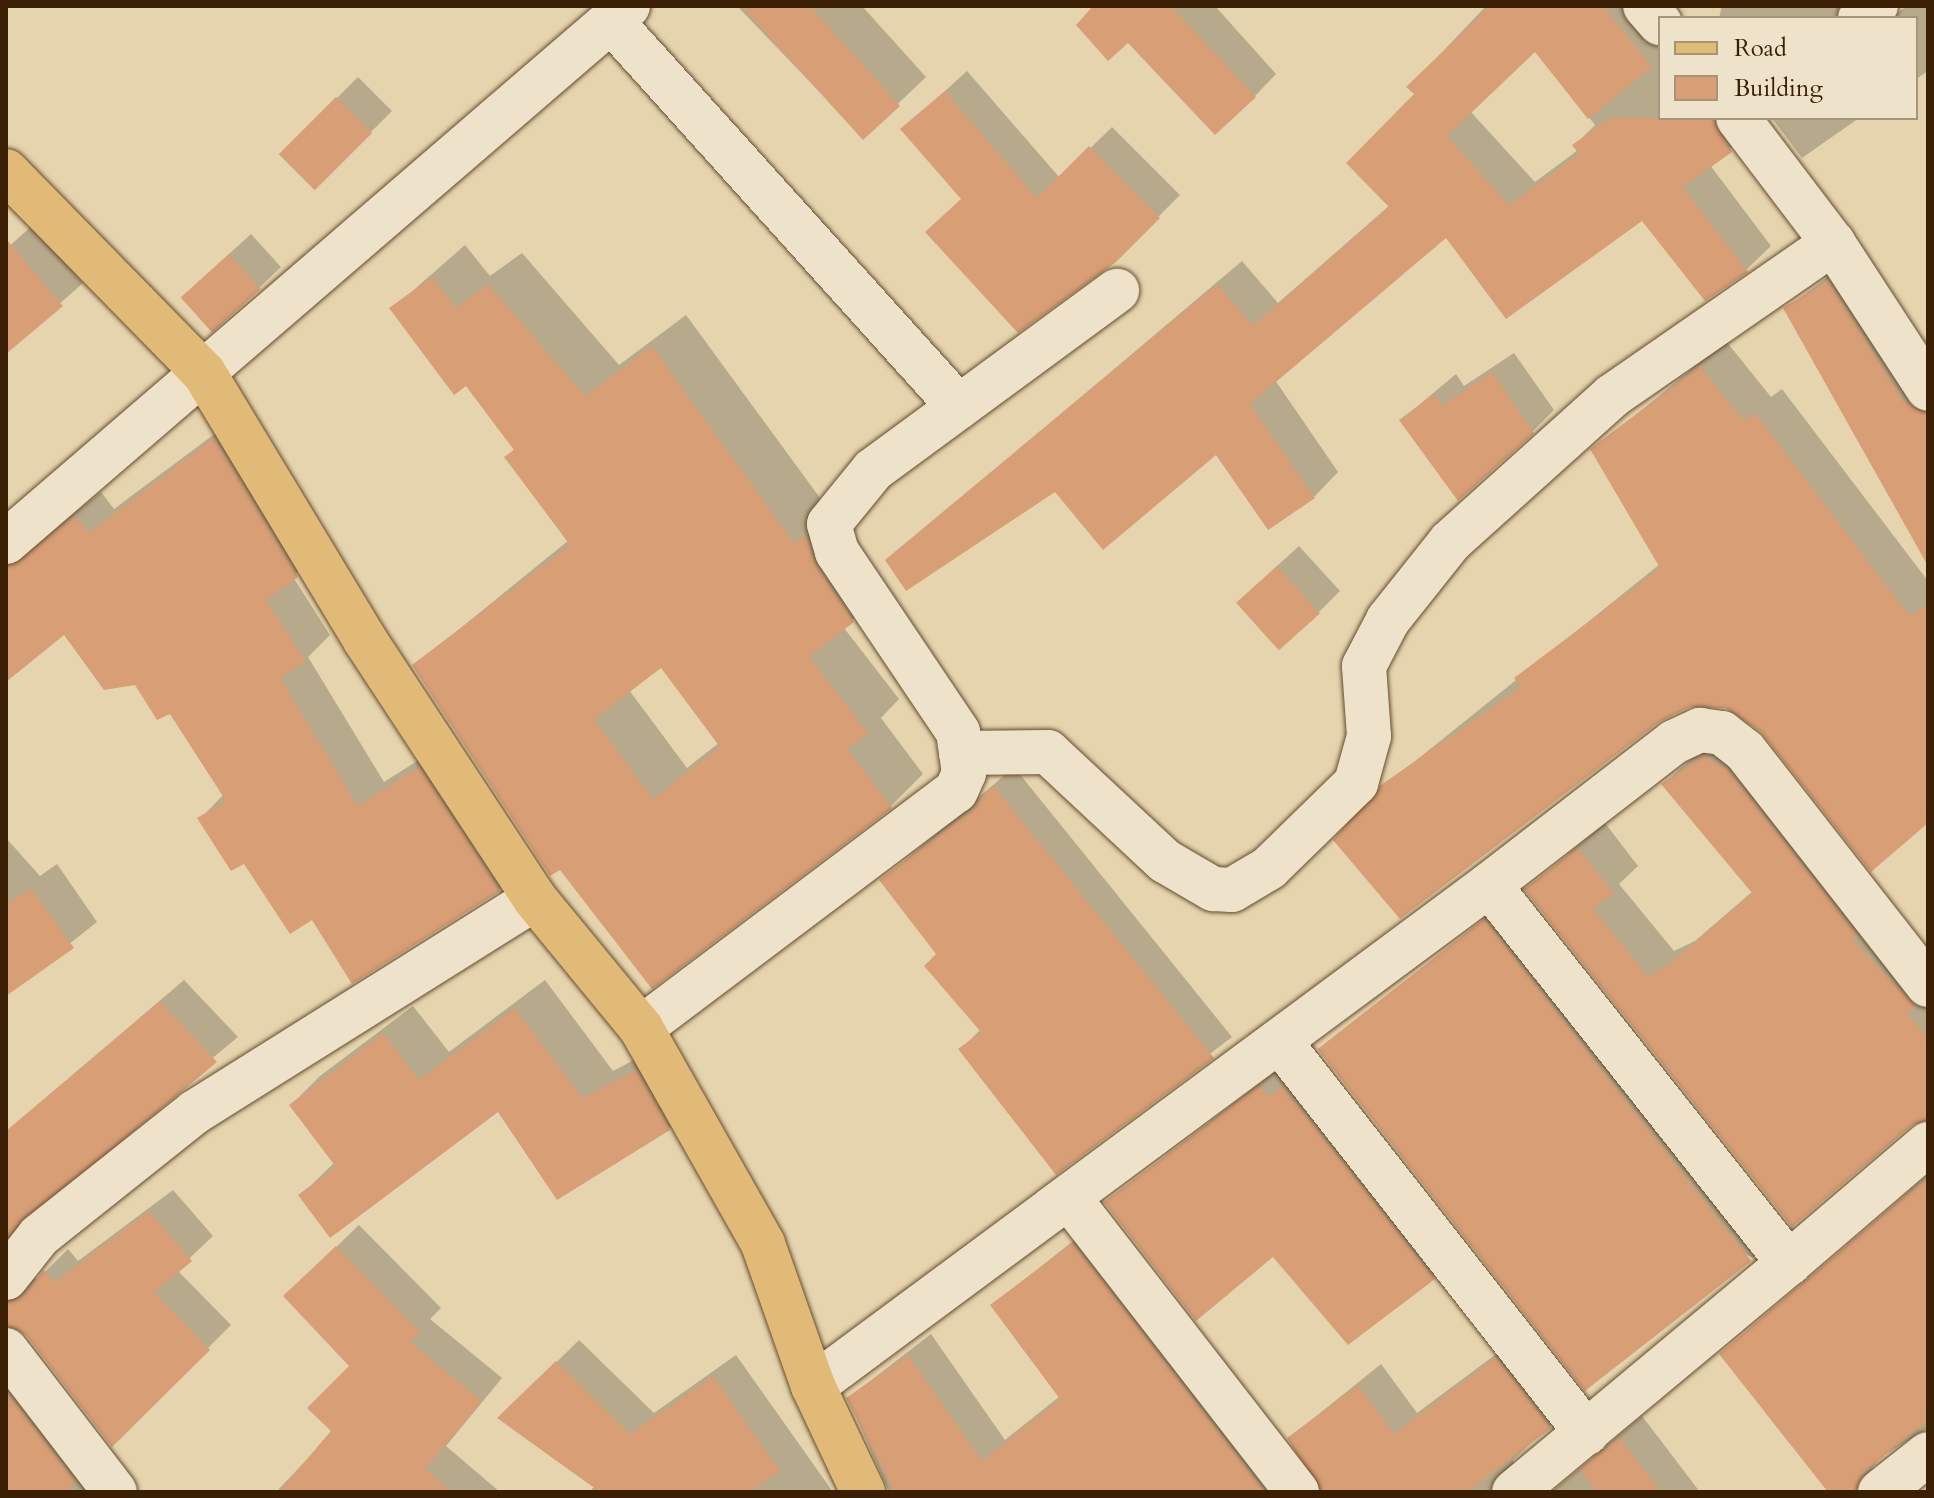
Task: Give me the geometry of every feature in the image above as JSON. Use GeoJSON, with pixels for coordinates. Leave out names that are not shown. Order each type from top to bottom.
{"type":"FeatureCollection","features":[{"type":"Feature","properties":{"kind":"main road"},"geometry":{"type":"LineString","coordinates":[[6,171],[204,373],[365,640],[535,899],[641,1028],[763,1244],[813,1386],[863,1492]]}},
{"type":"Feature","properties":{"kind":"street"},"geometry":{"type":"LineString","coordinates":[[6,542],[620,14],[959,407]]}},
{"type":"Feature","properties":{"kind":"street"},"geometry":{"type":"LineString","coordinates":[[1740,120],[1833,243],[1928,389]]}},
{"type":"Feature","properties":{"kind":"street"},"geometry":{"type":"LineString","coordinates":[[961,753],[1048,752],[1165,861],[1213,889],[1232,890],[1269,868],[1356,783],[1369,736],[1364,666],[1388,620],[1450,542],[1612,396],[1833,243]]}},
{"type":"Feature","properties":{"kind":"street"},"geometry":{"type":"LineString","coordinates":[[641,1028],[935,812],[960,782],[958,732],[837,552],[829,524],[873,470],[1117,291]]}},
{"type":"Feature","properties":{"kind":"street"},"geometry":{"type":"LineString","coordinates":[[813,1386],[1280,1042],[1674,742],[1700,730],[1722,733],[1745,751],[1928,985]]}},
{"type":"Feature","properties":{"kind":"street"},"geometry":{"type":"LineString","coordinates":[[1489,885],[1789,1263]]}},
{"type":"Feature","properties":{"kind":"street"},"geometry":{"type":"LineString","coordinates":[[6,1278],[39,1236],[195,1112],[535,899]]}},
{"type":"Feature","properties":{"kind":"street"},"geometry":{"type":"LineString","coordinates":[[1280,1042],[1587,1433]]}},
{"type":"Feature","properties":{"kind":"street"},"geometry":{"type":"LineString","coordinates":[[1530,1487],[1587,1433],[1928,1144]]}},
{"type":"Feature","properties":{"kind":"street"},"geometry":{"type":"LineString","coordinates":[[1069,1198],[1297,1492]]}},
{"type":"Feature","properties":{"kind":"street"},"geometry":{"type":"LineString","coordinates":[[6,1350],[115,1492]]}},
{"type":"Feature","properties":{"kind":"street"},"geometry":{"type":"LineString","coordinates":[[1880,1492],[1928,1454]]}},
{"type":"Feature","properties":{"kind":"building"},"geometry":{"type":"Polygon","coordinates":[[[741,6],[810,6],[900,106],[863,140],[741,6]]]}},
{"type":"Feature","properties":{"kind":"building"},"geometry":{"type":"Polygon","coordinates":[[[1093,6],[1171,6],[1256,97],[1215,135],[1128,43],[1108,61],[1076,25],[1093,6]]]}},
{"type":"Feature","properties":{"kind":"building"},"geometry":{"type":"Polygon","coordinates":[[[1490,6],[1603,6],[1652,67],[1588,119],[1535,52],[1447,136],[1509,205],[1579,154],[1572,145],[1610,118],[1715,120],[1732,152],[1683,187],[1748,272],[1705,301],[1642,221],[1506,319],[1446,238],[1250,404],[1315,498],[1268,530],[1216,455],[1103,550],[1055,492],[906,591],[885,560],[1217,284],[1253,326],[1389,207],[1346,163],[1414,94],[1406,87],[1490,6]]]}},
{"type":"Feature","properties":{"kind":"building"},"geometry":{"type":"Polygon","coordinates":[[[945,91],[1037,198],[1089,146],[1160,218],[1116,262],[1018,333],[925,232],[961,199],[900,129],[945,91]]]}},
{"type":"Feature","properties":{"kind":"building"},"geometry":{"type":"Polygon","coordinates":[[[336,97],[372,133],[315,190],[279,154],[336,97]]]}},
{"type":"Feature","properties":{"kind":"building"},"geometry":{"type":"Polygon","coordinates":[[[6,239],[63,306],[6,354],[6,239]]]}},
{"type":"Feature","properties":{"kind":"building"},"geometry":{"type":"Polygon","coordinates":[[[229,254],[260,289],[212,332],[181,297],[229,254]]]}},
{"type":"Feature","properties":{"kind":"building"},"geometry":{"type":"Polygon","coordinates":[[[432,277],[456,308],[488,284],[585,396],[652,346],[794,543],[806,535],[816,566],[854,622],[809,657],[868,733],[847,749],[892,808],[652,989],[560,870],[550,876],[412,665],[570,545],[504,457],[514,450],[466,386],[454,395],[389,308],[432,277]],[[661,668],[594,719],[653,799],[720,747],[661,668]]]}},
{"type":"Feature","properties":{"kind":"building"},"geometry":{"type":"Polygon","coordinates":[[[1828,281],[1903,400],[1928,414],[1928,566],[1783,308],[1828,281]]]}},
{"type":"Feature","properties":{"kind":"building"},"geometry":{"type":"Polygon","coordinates":[[[1700,366],[1744,421],[1755,413],[1910,616],[1928,604],[1928,823],[1871,872],[1761,732],[1726,708],[1690,707],[1659,722],[1400,919],[1333,840],[1381,785],[1521,687],[1514,678],[1660,568],[1590,449],[1700,366]]]}},
{"type":"Feature","properties":{"kind":"building"},"geometry":{"type":"Polygon","coordinates":[[[1492,372],[1534,433],[1458,501],[1399,420],[1434,394],[1442,406],[1492,372]]]}},
{"type":"Feature","properties":{"kind":"building"},"geometry":{"type":"Polygon","coordinates":[[[214,438],[298,577],[266,600],[306,662],[280,678],[358,806],[419,767],[500,891],[352,984],[312,920],[290,934],[244,864],[231,871],[197,818],[226,801],[170,714],[157,720],[135,685],[104,690],[64,635],[6,682],[6,566],[75,516],[89,533],[214,438]]]}},
{"type":"Feature","properties":{"kind":"building"},"geometry":{"type":"Polygon","coordinates":[[[1277,566],[1320,614],[1279,650],[1236,603],[1277,566]]]}},
{"type":"Feature","properties":{"kind":"building"},"geometry":{"type":"Polygon","coordinates":[[[1704,756],[1727,769],[1857,935],[1852,939],[1915,1007],[1907,1014],[1928,1038],[1928,1120],[1912,1125],[1792,1227],[1524,889],[1578,848],[1614,893],[1593,909],[1648,976],[1667,966],[1752,893],[1661,784],[1704,756]]]}},
{"type":"Feature","properties":{"kind":"building"},"geometry":{"type":"Polygon","coordinates":[[[993,785],[1214,1058],[1056,1175],[958,1049],[981,1032],[924,966],[936,954],[879,880],[971,811],[993,785]]]}},
{"type":"Feature","properties":{"kind":"building"},"geometry":{"type":"Polygon","coordinates":[[[31,888],[74,948],[6,996],[6,905],[31,888]]]}},
{"type":"Feature","properties":{"kind":"building"},"geometry":{"type":"Polygon","coordinates":[[[1484,919],[1751,1261],[1585,1391],[1318,1049],[1484,919]]]}},
{"type":"Feature","properties":{"kind":"building"},"geometry":{"type":"Polygon","coordinates":[[[160,1001],[217,1062],[6,1238],[6,1131],[160,1001]]]}},
{"type":"Feature","properties":{"kind":"building"},"geometry":{"type":"Polygon","coordinates":[[[515,1008],[583,1098],[636,1070],[670,1130],[557,1200],[498,1112],[330,1238],[298,1195],[336,1167],[289,1105],[383,1033],[419,1080],[515,1008]]]}},
{"type":"Feature","properties":{"kind":"building"},"geometry":{"type":"Polygon","coordinates":[[[1259,1086],[1268,1097],[1282,1086],[1435,1279],[1348,1345],[1273,1257],[1196,1321],[1104,1202],[1259,1086]]]}},
{"type":"Feature","properties":{"kind":"building"},"geometry":{"type":"Polygon","coordinates":[[[1928,1177],[1928,1420],[1864,1472],[1856,1492],[1828,1492],[1719,1354],[1928,1177]]]}},
{"type":"Feature","properties":{"kind":"building"},"geometry":{"type":"Polygon","coordinates":[[[149,1211],[192,1261],[154,1293],[210,1350],[112,1447],[26,1335],[6,1326],[6,1302],[25,1294],[44,1270],[54,1283],[149,1211]]]}},
{"type":"Feature","properties":{"kind":"building"},"geometry":{"type":"Polygon","coordinates":[[[1073,1243],[1265,1492],[895,1492],[846,1398],[908,1355],[982,1461],[1060,1399],[990,1305],[1073,1243]]]}},
{"type":"Feature","properties":{"kind":"building"},"geometry":{"type":"Polygon","coordinates":[[[336,1246],[420,1332],[410,1342],[482,1401],[425,1469],[452,1492],[279,1492],[331,1431],[307,1408],[349,1366],[283,1296],[336,1246]]]}},
{"type":"Feature","properties":{"kind":"building"},"geometry":{"type":"Polygon","coordinates":[[[1496,1357],[1551,1428],[1467,1492],[1321,1492],[1287,1438],[1358,1385],[1394,1434],[1496,1357]]]}},
{"type":"Feature","properties":{"kind":"building"},"geometry":{"type":"Polygon","coordinates":[[[556,1361],[630,1434],[713,1376],[780,1471],[750,1492],[600,1492],[497,1418],[556,1361]]]}},
{"type":"Feature","properties":{"kind":"building"},"geometry":{"type":"Polygon","coordinates":[[[6,1391],[76,1482],[66,1492],[6,1492],[6,1391]]]}},
{"type":"Feature","properties":{"kind":"building"},"geometry":{"type":"Polygon","coordinates":[[[1619,1437],[1661,1492],[1597,1492],[1580,1470],[1619,1437]]]}}]}
